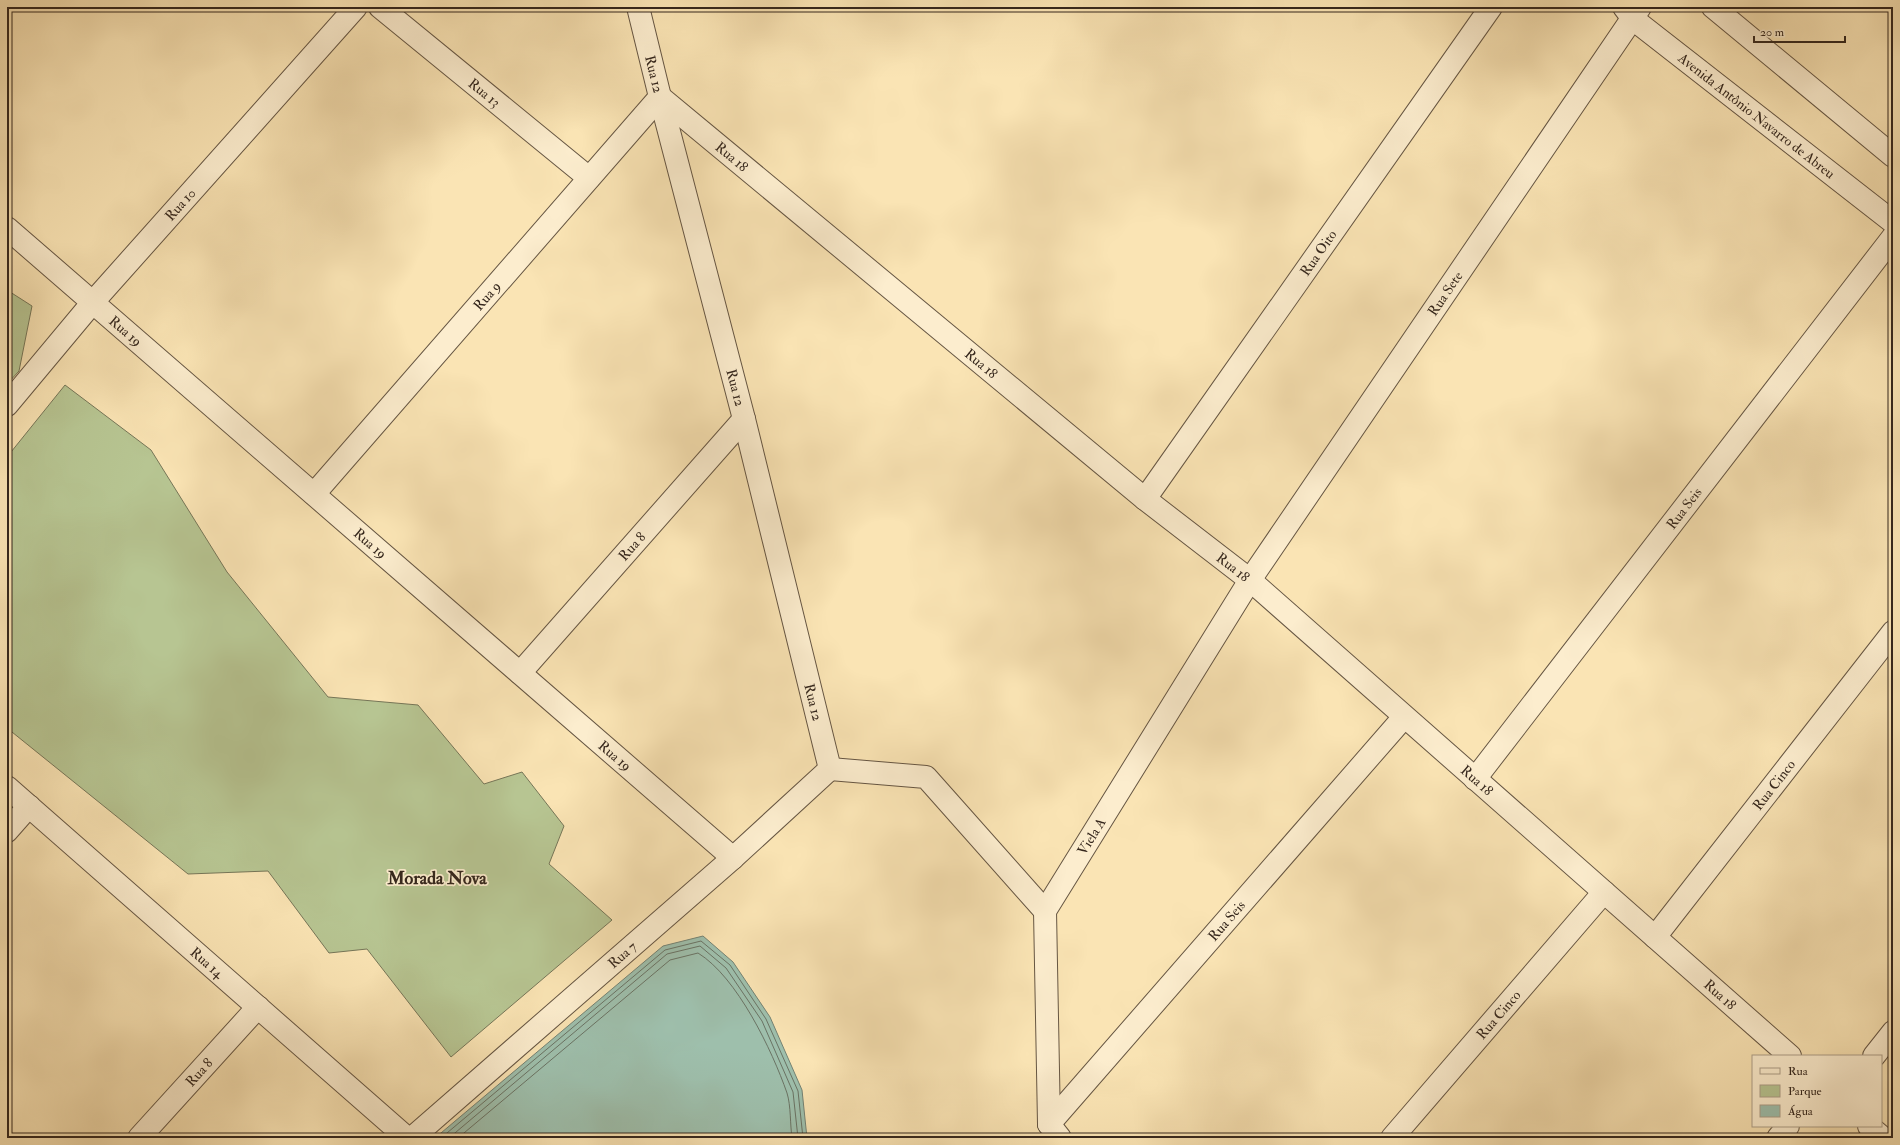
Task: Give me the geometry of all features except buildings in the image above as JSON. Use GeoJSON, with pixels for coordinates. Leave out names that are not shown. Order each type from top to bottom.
{"type":"FeatureCollection","features":[{"type":"Feature","properties":{"kind":"street","name":"Rua 10"},"geometry":{"type":"LineString","coordinates":[[7,405],[93,302],[356,7]]}},
{"type":"Feature","properties":{"kind":"street","name":"Rua 13"},"geometry":{"type":"LineString","coordinates":[[380,7],[589,178]]}},
{"type":"Feature","properties":{"kind":"street","name":"Rua 12"},"geometry":{"type":"LineString","coordinates":[[638,7],[744,419],[830,769]]}},
{"type":"Feature","properties":{"kind":"street","name":"Rua Oito"},"geometry":{"type":"LineString","coordinates":[[1145,499],[1491,7]]}},
{"type":"Feature","properties":{"kind":"street"},"geometry":{"type":"LineString","coordinates":[[1714,7],[1893,156]]}},
{"type":"Feature","properties":{"kind":"street","name":"Avenida Antônio Navarro de Abreu"},"geometry":{"type":"LineString","coordinates":[[1632,11],[1893,222]]}},
{"type":"Feature","properties":{"kind":"street","name":"Rua Sete"},"geometry":{"type":"LineString","coordinates":[[1250,580],[1632,11]]}},
{"type":"Feature","properties":{"kind":"street","name":"Rua 9"},"geometry":{"type":"LineString","coordinates":[[314,494],[660,97]]}},
{"type":"Feature","properties":{"kind":"street","name":"Rua 18"},"geometry":{"type":"LineString","coordinates":[[660,97],[1145,499],[1250,580],[1789,1055]]}},
{"type":"Feature","properties":{"kind":"street","name":"Rua 19"},"geometry":{"type":"LineString","coordinates":[[7,228],[733,858]]}},
{"type":"Feature","properties":{"kind":"street","name":"Rua Seis"},"geometry":{"type":"LineString","coordinates":[[1475,779],[1893,237]]}},
{"type":"Feature","properties":{"kind":"street","name":"Rua 8"},"geometry":{"type":"LineString","coordinates":[[520,673],[744,419]]}},
{"type":"Feature","properties":{"kind":"street","name":"Viela A"},"geometry":{"type":"LineString","coordinates":[[1045,911],[1250,580]]}},
{"type":"Feature","properties":{"kind":"street","name":"Rua Cinco"},"geometry":{"type":"LineString","coordinates":[[1655,937],[1893,632]]}},
{"type":"Feature","properties":{"kind":"street","name":"Rua Seis"},"geometry":{"type":"LineString","coordinates":[[1055,1131],[1404,716]]}},
{"type":"Feature","properties":{"kind":"street"},"geometry":{"type":"LineString","coordinates":[[830,769],[926,777],[1045,911],[1055,1131]]}},
{"type":"Feature","properties":{"kind":"street","name":"Rua 7"},"geometry":{"type":"LineString","coordinates":[[412,1138],[733,858],[830,769]]}},
{"type":"Feature","properties":{"kind":"street","name":"Rua 14"},"geometry":{"type":"LineString","coordinates":[[7,787],[407,1138]]}},
{"type":"Feature","properties":{"kind":"street"},"geometry":{"type":"LineString","coordinates":[[7,831],[28,806]]}},
{"type":"Feature","properties":{"kind":"street","name":"Rua Cinco"},"geometry":{"type":"LineString","coordinates":[[1392,1138],[1604,892]]}},
{"type":"Feature","properties":{"kind":"street","name":"Rua 8"},"geometry":{"type":"LineString","coordinates":[[139,1138],[258,1007]]}},
{"type":"Feature","properties":{"kind":"street"},"geometry":{"type":"LineString","coordinates":[[1875,1055],[1893,1032]]}},
{"type":"Feature","properties":{"kind":"street"},"geometry":{"type":"LineString","coordinates":[[1778,1138],[1787,1127]]}},
{"type":"Feature","properties":{"kind":"street"},"geometry":{"type":"LineString","coordinates":[[1870,1127],[1883,1138]]}},
{"type":"Feature","properties":{"kind":"green space"},"geometry":{"type":"Polygon","coordinates":[[[7,290],[32,306],[19,371],[7,384],[7,290]]]}},
{"type":"Feature","properties":{"kind":"green space"},"geometry":{"type":"Polygon","coordinates":[[[65,385],[151,450],[227,572],[328,697],[418,705],[484,784],[522,772],[564,826],[549,864],[612,920],[451,1057],[367,949],[329,953],[268,871],[188,874],[7,728],[7,457],[65,385]]]}},
{"type":"Feature","properties":{"kind":"water"},"geometry":{"type":"Polygon","coordinates":[[[703,936],[733,962],[770,1017],[802,1090],[807,1138],[435,1138],[663,946],[703,936]]]}},
{"type":"Feature","properties":{"kind":"district","name":"Morada Nova"},"geometry":{"type":"Point","coordinates":[437,878]}}]}
